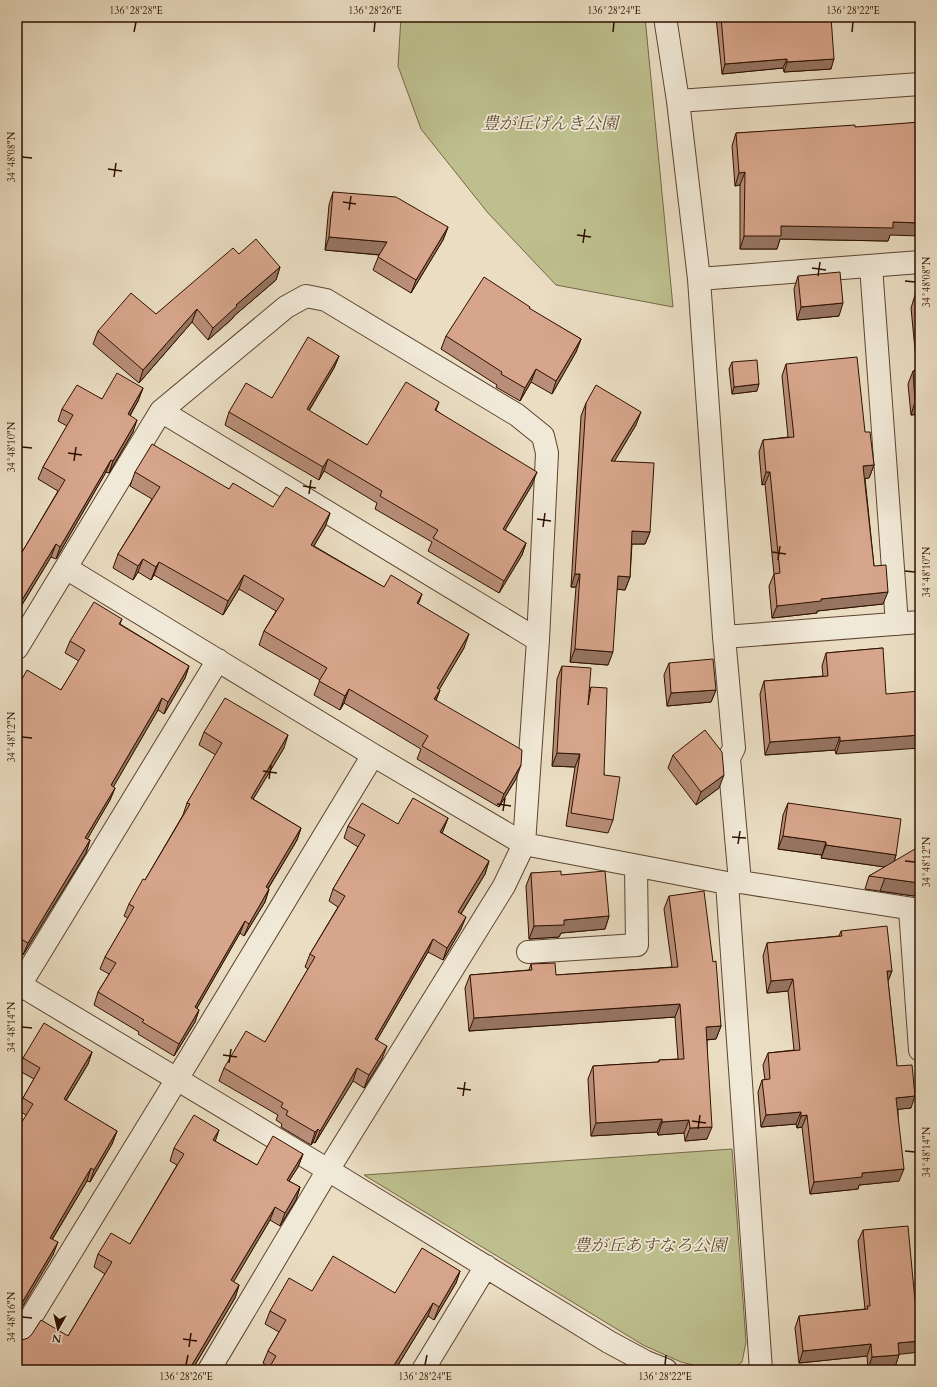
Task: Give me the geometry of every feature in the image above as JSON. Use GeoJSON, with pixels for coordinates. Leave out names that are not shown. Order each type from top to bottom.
{"type":"FeatureCollection","features":[{"type":"Feature","properties":{"kind":"street"},"geometry":{"type":"LineString","coordinates":[[665,17],[678,101],[699,279],[724,637],[734,748],[729,758],[733,883],[761,1370]]}},
{"type":"Feature","properties":{"kind":"street"},"geometry":{"type":"LineString","coordinates":[[678,101],[920,84]]}},
{"type":"Feature","properties":{"kind":"street"},"geometry":{"type":"LineString","coordinates":[[699,279],[920,262]]}},
{"type":"Feature","properties":{"kind":"street"},"geometry":{"type":"LineString","coordinates":[[871,266],[897,624]]}},
{"type":"Feature","properties":{"kind":"street"},"geometry":{"type":"LineString","coordinates":[[17,648],[161,411],[286,307],[306,296],[326,300],[510,411],[543,436],[547,453],[538,640],[524,844],[504,886],[328,1170],[209,1370]]}},
{"type":"Feature","properties":{"kind":"street"},"geometry":{"type":"LineString","coordinates":[[161,411],[538,640]]}},
{"type":"Feature","properties":{"kind":"street"},"geometry":{"type":"LineString","coordinates":[[66,568],[373,755],[524,844],[733,883],[915,910],[920,1050]]}},
{"type":"Feature","properties":{"kind":"street"},"geometry":{"type":"LineString","coordinates":[[724,637],[920,622]]}},
{"type":"Feature","properties":{"kind":"street"},"geometry":{"type":"LineString","coordinates":[[218,660],[18,986],[177,1079],[609,1342],[646,1362],[666,1370]]}},
{"type":"Feature","properties":{"kind":"street"},"geometry":{"type":"LineString","coordinates":[[17,1340],[373,755]]}},
{"type":"Feature","properties":{"kind":"street"},"geometry":{"type":"LineString","coordinates":[[528,952],[637,945],[636,866]]}},
{"type":"Feature","properties":{"kind":"street"},"geometry":{"type":"LineString","coordinates":[[423,1370],[486,1266]]}},
{"type":"Feature","properties":{"kind":"green space","name":"豊が丘げんき公園"},"geometry":{"type":"Polygon","coordinates":[[[401,17],[645,17],[673,307],[556,285],[488,213],[421,129],[398,66],[401,17]]]}},
{"type":"Feature","properties":{"kind":"green space","name":"豊が丘あすなろ公園"},"geometry":{"type":"Polygon","coordinates":[[[732,1149],[746,1342],[742,1362],[732,1369],[713,1370],[681,1362],[643,1345],[364,1175],[732,1149]]]}},
{"type":"Feature","properties":{"kind":"building"},"geometry":{"type":"Polygon","coordinates":[[[721,17],[831,17],[834,59],[787,62],[787,59],[725,64],[721,17]]]}},
{"type":"Feature","properties":{"kind":"building"},"geometry":{"type":"Polygon","coordinates":[[[920,122],[920,223],[893,222],[893,228],[781,226],[781,236],[744,236],[745,172],[739,173],[736,133],[920,122]]]}},
{"type":"Feature","properties":{"kind":"building"},"geometry":{"type":"Polygon","coordinates":[[[333,192],[396,197],[448,227],[416,280],[378,257],[387,242],[329,237],[333,192]]]}},
{"type":"Feature","properties":{"kind":"building"},"geometry":{"type":"Polygon","coordinates":[[[256,239],[280,267],[236,305],[237,306],[213,328],[197,309],[143,370],[98,331],[131,293],[156,314],[233,248],[239,254],[256,239]]]}},
{"type":"Feature","properties":{"kind":"building"},"geometry":{"type":"Polygon","coordinates":[[[840,272],[843,303],[801,307],[798,276],[840,272]]]}},
{"type":"Feature","properties":{"kind":"building"},"geometry":{"type":"Polygon","coordinates":[[[484,277],[530,307],[529,308],[581,339],[556,381],[536,369],[525,388],[501,374],[502,372],[446,336],[484,277]]]}},
{"type":"Feature","properties":{"kind":"building"},"geometry":{"type":"Polygon","coordinates":[[[915,295],[920,295],[920,338],[915,295]]]}},
{"type":"Feature","properties":{"kind":"building"},"geometry":{"type":"Polygon","coordinates":[[[308,337],[339,356],[307,409],[367,445],[406,382],[439,402],[435,410],[537,472],[503,529],[526,543],[504,581],[433,538],[438,530],[380,496],[382,491],[328,459],[323,467],[229,412],[246,383],[272,398],[308,337]]]}},
{"type":"Feature","properties":{"kind":"building"},"geometry":{"type":"Polygon","coordinates":[[[857,357],[865,432],[870,432],[874,465],[863,466],[874,566],[886,565],[888,592],[821,599],[821,601],[777,606],[774,574],[780,573],[770,472],[766,472],[763,440],[794,437],[786,364],[857,357]]]}},
{"type":"Feature","properties":{"kind":"building"},"geometry":{"type":"Polygon","coordinates":[[[757,360],[759,384],[734,387],[732,362],[757,360]]]}},
{"type":"Feature","properties":{"kind":"building"},"geometry":{"type":"Polygon","coordinates":[[[920,370],[920,402],[915,402],[913,371],[920,370]]]}},
{"type":"Feature","properties":{"kind":"building"},"geometry":{"type":"Polygon","coordinates":[[[117,373],[143,388],[128,414],[137,420],[113,461],[111,460],[60,547],[56,544],[17,608],[17,558],[18,559],[65,480],[43,467],[73,415],[62,409],[77,385],[102,399],[117,373]]]}},
{"type":"Feature","properties":{"kind":"building"},"geometry":{"type":"Polygon","coordinates":[[[596,385],[641,412],[611,461],[654,463],[650,532],[632,531],[630,577],[618,576],[613,652],[575,649],[580,574],[575,574],[586,403],[596,385]]]}},
{"type":"Feature","properties":{"kind":"building"},"geometry":{"type":"Polygon","coordinates":[[[152,444],[229,489],[233,483],[273,507],[286,487],[330,513],[311,545],[384,587],[391,575],[422,594],[417,603],[469,634],[437,688],[440,690],[434,699],[522,750],[521,765],[504,794],[422,746],[428,736],[349,689],[345,696],[319,681],[327,668],[264,631],[284,599],[244,575],[228,601],[159,562],[156,567],[143,559],[138,566],[118,554],[160,487],[135,472],[152,444]]]}},
{"type":"Feature","properties":{"kind":"building"},"geometry":{"type":"Polygon","coordinates":[[[94,602],[122,619],[119,624],[189,666],[168,702],[162,698],[111,785],[115,788],[85,838],[90,840],[28,943],[17,937],[17,688],[27,670],[61,690],[85,650],[70,641],[94,602]]]}},
{"type":"Feature","properties":{"kind":"building"},"geometry":{"type":"Polygon","coordinates":[[[883,648],[886,694],[920,691],[920,735],[840,741],[840,737],[770,742],[764,681],[828,676],[826,653],[883,648]]]}},
{"type":"Feature","properties":{"kind":"building"},"geometry":{"type":"Polygon","coordinates":[[[713,659],[716,690],[671,693],[669,663],[713,659]]]}},
{"type":"Feature","properties":{"kind":"building"},"geometry":{"type":"Polygon","coordinates":[[[562,666],[591,668],[588,705],[591,687],[607,688],[604,775],[620,777],[613,820],[571,813],[580,754],[557,753],[562,666]]]}},
{"type":"Feature","properties":{"kind":"building"},"geometry":{"type":"Polygon","coordinates":[[[225,698],[288,735],[251,798],[301,828],[266,887],[269,889],[249,924],[245,921],[195,1007],[199,1010],[179,1044],[142,1022],[144,1020],[98,992],[116,963],[105,957],[134,907],[129,904],[190,804],[187,803],[222,743],[204,732],[225,698]]]}},
{"type":"Feature","properties":{"kind":"building"},"geometry":{"type":"Polygon","coordinates":[[[705,730],[722,752],[724,775],[701,792],[673,755],[705,730]]]}},
{"type":"Feature","properties":{"kind":"building"},"geometry":{"type":"Polygon","coordinates":[[[413,798],[448,818],[440,832],[489,861],[458,912],[466,917],[447,948],[433,939],[375,1039],[387,1046],[369,1075],[357,1068],[320,1131],[318,1129],[315,1132],[286,1115],[288,1111],[281,1107],[283,1103],[224,1068],[246,1031],[265,1042],[315,957],[310,954],[345,896],[333,889],[365,835],[348,826],[362,803],[398,824],[413,798]]]}},
{"type":"Feature","properties":{"kind":"building"},"geometry":{"type":"Polygon","coordinates":[[[788,803],[901,819],[896,855],[826,845],[826,842],[783,836],[788,803]]]}},
{"type":"Feature","properties":{"kind":"building"},"geometry":{"type":"Polygon","coordinates":[[[920,846],[919,883],[869,876],[920,846]]]}},
{"type":"Feature","properties":{"kind":"building"},"geometry":{"type":"Polygon","coordinates":[[[561,871],[561,875],[605,871],[609,916],[564,920],[564,925],[534,926],[531,873],[561,871]]]}},
{"type":"Feature","properties":{"kind":"building"},"geometry":{"type":"Polygon","coordinates":[[[704,891],[713,962],[716,961],[721,1026],[706,1027],[712,1127],[690,1128],[689,1120],[662,1122],[662,1119],[596,1123],[593,1066],[684,1059],[680,1004],[474,1018],[470,975],[532,970],[531,964],[555,963],[556,975],[678,967],[669,896],[704,891]]]}},
{"type":"Feature","properties":{"kind":"building"},"geometry":{"type":"Polygon","coordinates":[[[887,926],[892,971],[887,971],[897,1066],[912,1065],[915,1096],[896,1098],[904,1169],[862,1173],[862,1177],[814,1182],[807,1115],[801,1116],[801,1112],[766,1115],[762,1080],[770,1079],[768,1053],[800,1050],[793,979],[771,981],[767,943],[842,936],[841,931],[887,926]]]}},
{"type":"Feature","properties":{"kind":"building"},"geometry":{"type":"Polygon","coordinates":[[[44,1023],[92,1052],[64,1099],[117,1131],[94,1170],[91,1168],[50,1238],[58,1242],[17,1311],[17,1130],[33,1104],[23,1098],[40,1068],[23,1058],[44,1023]]]}},
{"type":"Feature","properties":{"kind":"building"},"geometry":{"type":"Polygon","coordinates":[[[194,1115],[219,1130],[213,1140],[257,1165],[273,1136],[303,1154],[287,1180],[300,1187],[285,1213],[275,1207],[231,1280],[239,1285],[189,1370],[17,1370],[17,1339],[22,1340],[28,1338],[41,1320],[68,1336],[112,1262],[98,1254],[111,1233],[130,1244],[184,1154],[174,1148],[194,1115]]]}},
{"type":"Feature","properties":{"kind":"building"},"geometry":{"type":"Polygon","coordinates":[[[908,1226],[915,1301],[920,1301],[920,1341],[898,1343],[899,1355],[872,1357],[871,1344],[803,1351],[799,1316],[868,1309],[867,1306],[870,1306],[863,1230],[908,1226]]]}},
{"type":"Feature","properties":{"kind":"building"},"geometry":{"type":"Polygon","coordinates":[[[422,1248],[460,1271],[439,1307],[433,1303],[391,1370],[268,1370],[276,1356],[268,1351],[286,1320],[270,1311],[289,1278],[312,1291],[333,1256],[395,1293],[422,1248]]]}}]}
